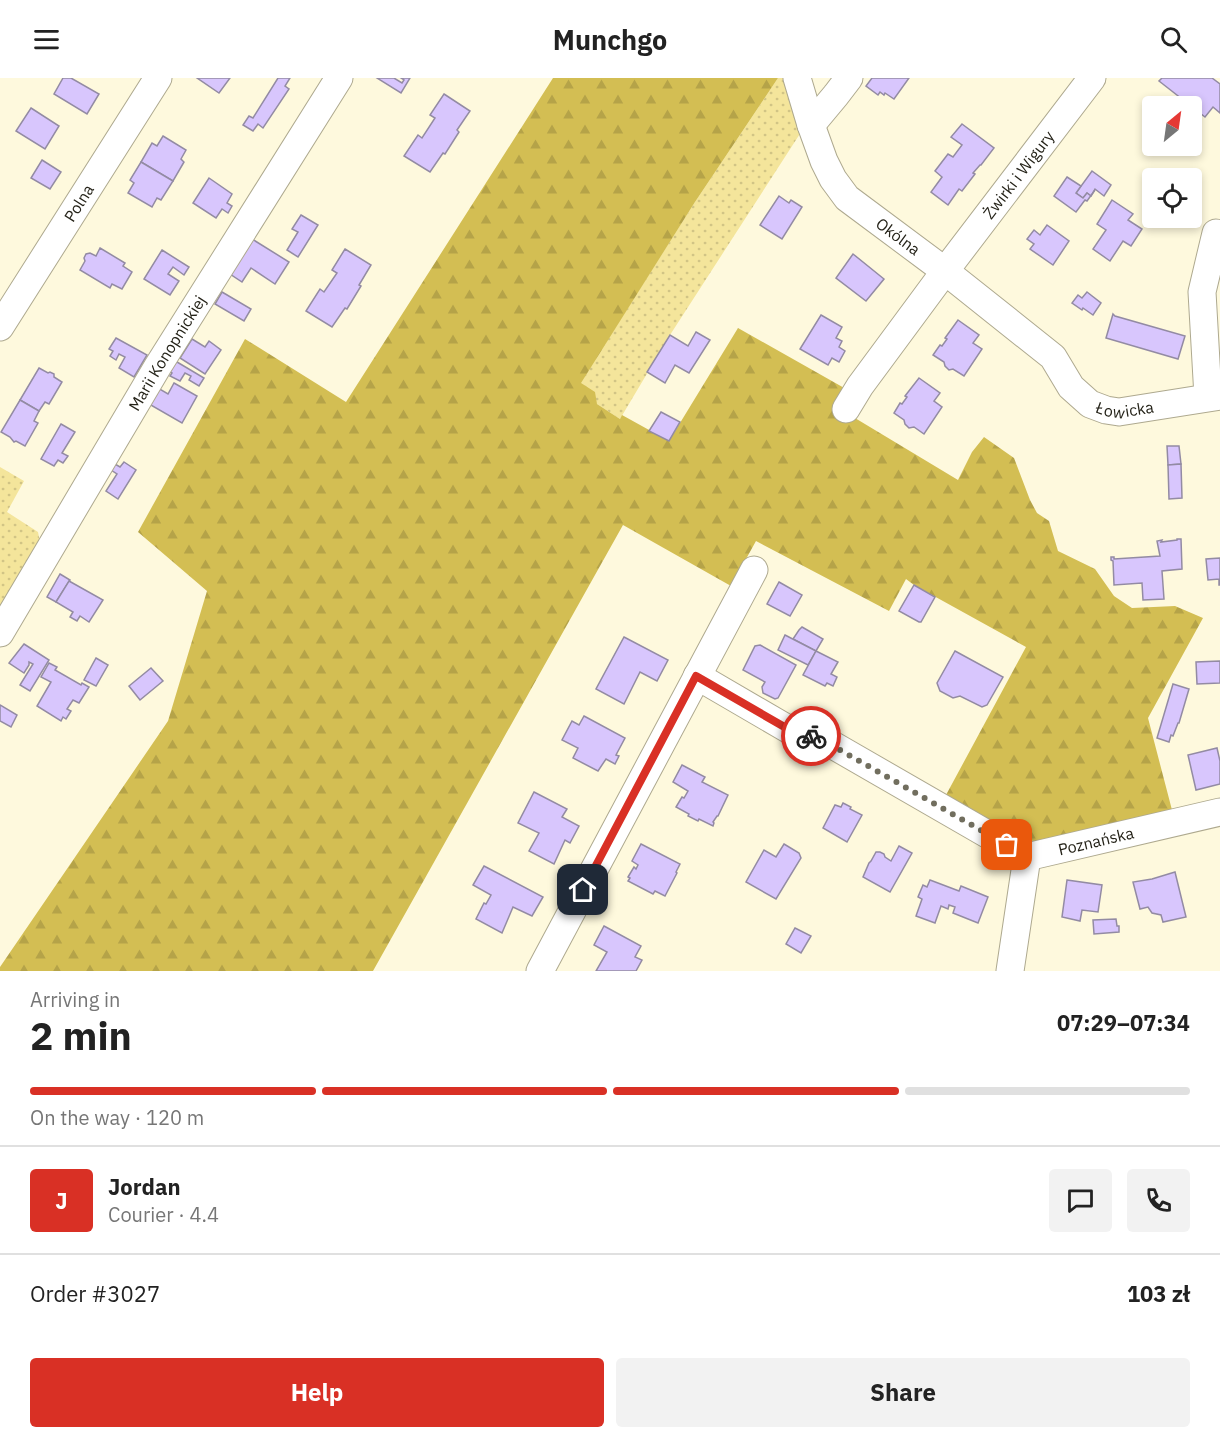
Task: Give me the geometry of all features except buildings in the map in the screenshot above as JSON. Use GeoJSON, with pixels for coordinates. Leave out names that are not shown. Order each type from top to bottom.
{"type":"FeatureCollection","features":[{"type":"Feature","properties":{"kind":"street","name":"Polna"},"geometry":{"type":"LineString","coordinates":[[0,327],[158,78]]}},
{"type":"Feature","properties":{"kind":"street","name":"Marii Konopnickiej"},"geometry":{"type":"LineString","coordinates":[[0,633],[158,366],[339,78]]}},
{"type":"Feature","properties":{"kind":"street","name":"Okólna"},"geometry":{"type":"LineString","coordinates":[[797,78],[811,125],[833,179],[848,198],[1053,357]]}},
{"type":"Feature","properties":{"kind":"street"},"geometry":{"type":"LineString","coordinates":[[811,125],[849,78]]}},
{"type":"Feature","properties":{"kind":"street","name":"Żwirki i Wigury"},"geometry":{"type":"LineString","coordinates":[[846,409],[860,386],[945,271],[1092,78]]}},
{"type":"Feature","properties":{"kind":"street"},"geometry":{"type":"LineString","coordinates":[[1214,396],[1202,292],[1216,233]]}},
{"type":"Feature","properties":{"kind":"street","name":"Łowicka"},"geometry":{"type":"LineString","coordinates":[[1053,357],[1071,387],[1090,404],[1106,410],[1119,412],[1214,396]]}},
{"type":"Feature","properties":{"kind":"street"},"geometry":{"type":"LineString","coordinates":[[540,971],[754,570]]}},
{"type":"Feature","properties":{"kind":"street"},"geometry":{"type":"LineString","coordinates":[[694,682],[788,729],[824,740],[1027,857],[1010,971]]}},
{"type":"Feature","properties":{"kind":"street","name":"Poznańska"},"geometry":{"type":"LineString","coordinates":[[1027,857],[1220,813]]}},
{"type":"Feature","properties":{"kind":"shaded area"},"geometry":{"type":"Polygon","coordinates":[[[778,78],[788,78],[805,126],[670,335],[620,419],[597,404],[580,383],[695,202],[778,78]]]}},
{"type":"Feature","properties":{"kind":"shaded area"},"geometry":{"type":"Polygon","coordinates":[[[0,467],[24,481],[7,512],[38,532],[41,548],[0,621],[0,467]]]}},
{"type":"Feature","properties":{"kind":"green space"},"geometry":{"type":"Polygon","coordinates":[[[553,78],[778,78],[695,202],[581,383],[595,392],[597,404],[620,419],[622,415],[669,441],[738,328],[846,389],[835,406],[958,480],[972,452],[984,437],[1014,458],[1037,513],[1049,521],[1058,551],[1095,569],[1114,596],[1132,608],[1175,606],[1203,618],[1148,718],[1172,810],[1036,841],[1018,840],[964,810],[963,804],[946,795],[1026,647],[906,579],[889,611],[756,541],[731,586],[623,525],[373,971],[0,971],[0,967],[168,721],[207,591],[138,532],[245,339],[346,402],[553,78]]]}},
{"type":"Feature","properties":{"kind":"way so far"},"geometry":{"type":"LineString","coordinates":[[811,736],[824,740],[1007,845]]}},
{"type":"Feature","properties":{"kind":"route"},"geometry":{"type":"LineString","coordinates":[[583,890],[696,676],[788,729],[811,736]]}}]}
